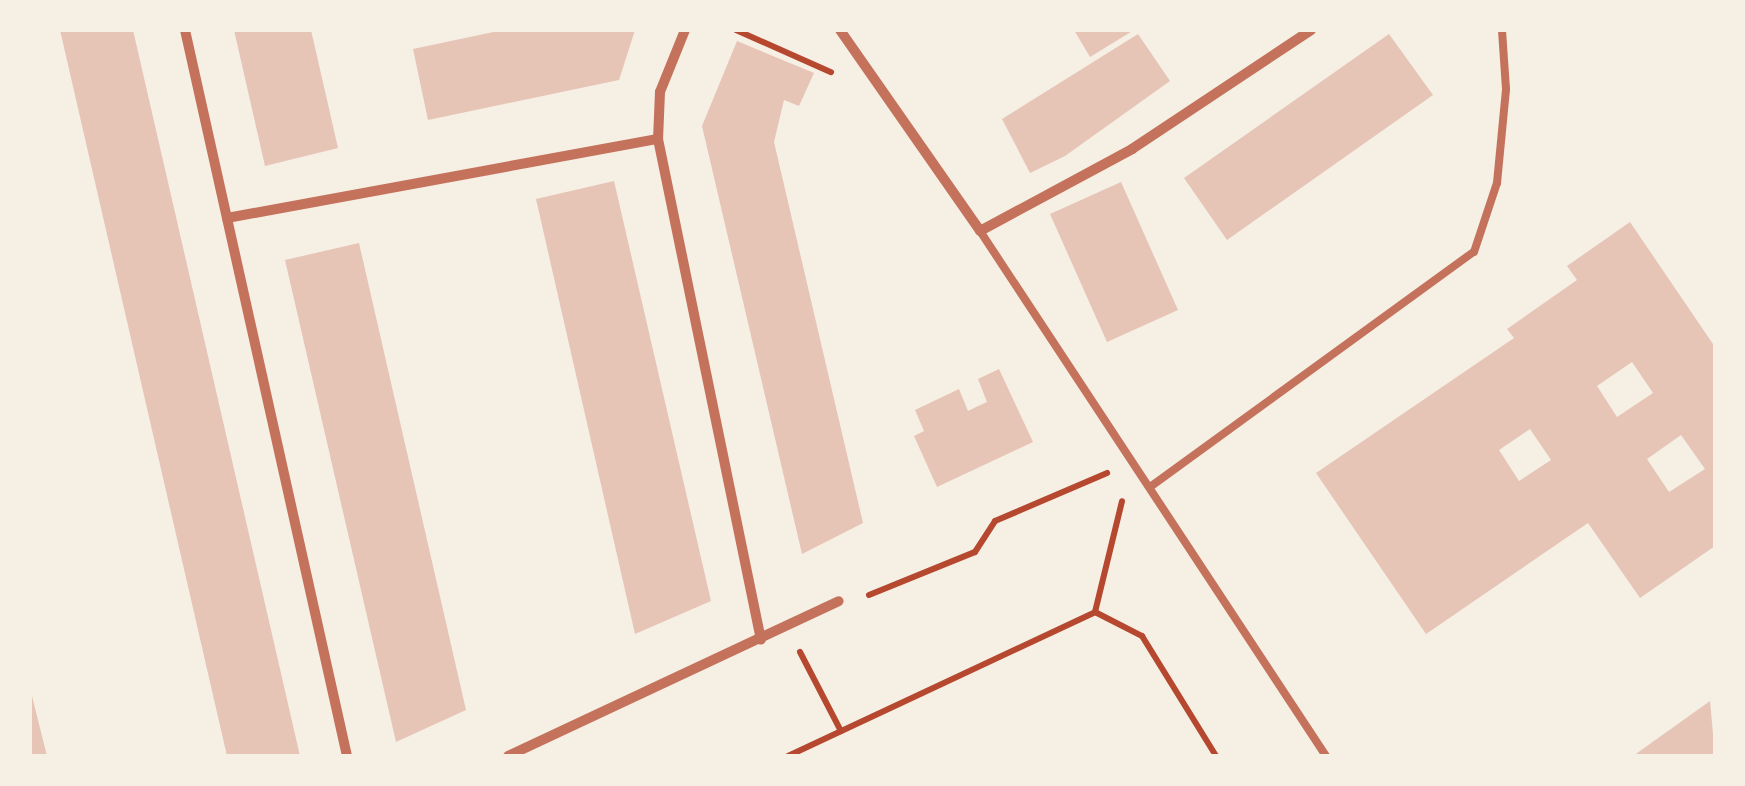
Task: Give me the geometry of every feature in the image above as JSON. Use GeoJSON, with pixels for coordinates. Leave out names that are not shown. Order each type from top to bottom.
{"type":"FeatureCollection","features":[{"type":"Feature","properties":{"kind":"street"},"geometry":{"type":"LineString","coordinates":[[185,30],[346,756]]}},
{"type":"Feature","properties":{"kind":"street"},"geometry":{"type":"LineString","coordinates":[[685,30],[660,92],[658,139],[761,640]]}},
{"type":"Feature","properties":{"kind":"street"},"geometry":{"type":"LineString","coordinates":[[840,30],[980,231],[1132,149],[1311,30]]}},
{"type":"Feature","properties":{"kind":"street"},"geometry":{"type":"LineString","coordinates":[[227,218],[658,139]]}},
{"type":"Feature","properties":{"kind":"street"},"geometry":{"type":"LineString","coordinates":[[508,756],[838,602]]}},
{"type":"Feature","properties":{"kind":"lane"},"geometry":{"type":"LineString","coordinates":[[1150,487],[1474,252],[1497,184],[1506,89],[1502,30]]}},
{"type":"Feature","properties":{"kind":"lane"},"geometry":{"type":"LineString","coordinates":[[980,231],[1326,756]]}},
{"type":"Feature","properties":{"kind":"path"},"geometry":{"type":"LineString","coordinates":[[736,30],[887,97]]}},
{"type":"Feature","properties":{"kind":"path"},"geometry":{"type":"LineString","coordinates":[[838,602],[882,592],[975,552],[995,522],[1134,461]]}},
{"type":"Feature","properties":{"kind":"path"},"geometry":{"type":"LineString","coordinates":[[1095,612],[1118,514]]}},
{"type":"Feature","properties":{"kind":"path"},"geometry":{"type":"LineString","coordinates":[[788,756],[1095,612]]}},
{"type":"Feature","properties":{"kind":"path"},"geometry":{"type":"LineString","coordinates":[[1095,612],[1142,636],[1216,756]]}},
{"type":"Feature","properties":{"kind":"path"},"geometry":{"type":"LineString","coordinates":[[790,626],[841,732]]}},
{"type":"Feature","properties":{"kind":"building"},"geometry":{"type":"Polygon","coordinates":[[[60,30],[133,30],[300,756],[227,756],[60,30]]]}},
{"type":"Feature","properties":{"kind":"building"},"geometry":{"type":"Polygon","coordinates":[[[234,30],[311,30],[338,148],[265,166],[234,30]]]}},
{"type":"Feature","properties":{"kind":"building"},"geometry":{"type":"Polygon","coordinates":[[[503,30],[635,30],[619,80],[428,120],[413,49],[503,30]]]}},
{"type":"Feature","properties":{"kind":"building"},"geometry":{"type":"Polygon","coordinates":[[[1074,30],[1134,30],[1090,57],[1074,30]]]}},
{"type":"Feature","properties":{"kind":"building"},"geometry":{"type":"Polygon","coordinates":[[[1138,34],[1170,81],[1065,156],[1030,173],[1002,119],[1138,34]]]}},
{"type":"Feature","properties":{"kind":"building"},"geometry":{"type":"Polygon","coordinates":[[[1389,34],[1433,95],[1227,240],[1184,178],[1389,34]]]}},
{"type":"Feature","properties":{"kind":"building"},"geometry":{"type":"Polygon","coordinates":[[[737,41],[814,73],[799,106],[784,100],[774,142],[863,523],[802,554],[702,126],[737,41]]]}},
{"type":"Feature","properties":{"kind":"building"},"geometry":{"type":"Polygon","coordinates":[[[614,181],[711,601],[635,634],[536,199],[614,181]]]}},
{"type":"Feature","properties":{"kind":"building"},"geometry":{"type":"Polygon","coordinates":[[[1121,182],[1178,310],[1107,342],[1050,214],[1121,182]]]}},
{"type":"Feature","properties":{"kind":"building"},"geometry":{"type":"Polygon","coordinates":[[[1630,222],[1715,347],[1715,546],[1640,598],[1588,523],[1426,634],[1316,473],[1514,338],[1507,329],[1577,280],[1567,266],[1630,222]],[[1632,362],[1597,386],[1617,417],[1653,393],[1632,362]],[[1530,429],[1499,450],[1519,481],[1551,460],[1530,429]],[[1681,435],[1647,459],[1669,492],[1705,469],[1681,435]]]}},
{"type":"Feature","properties":{"kind":"building"},"geometry":{"type":"Polygon","coordinates":[[[359,243],[466,710],[396,742],[285,260],[359,243]]]}},
{"type":"Feature","properties":{"kind":"building"},"geometry":{"type":"Polygon","coordinates":[[[999,369],[1033,442],[937,487],[914,436],[924,431],[915,410],[959,389],[968,411],[987,402],[978,379],[999,369]]]}},
{"type":"Feature","properties":{"kind":"building"},"geometry":{"type":"Polygon","coordinates":[[[31,692],[47,756],[30,756],[31,692]]]}},
{"type":"Feature","properties":{"kind":"building"},"geometry":{"type":"Polygon","coordinates":[[[1710,701],[1715,756],[1633,756],[1710,701]]]}}]}
